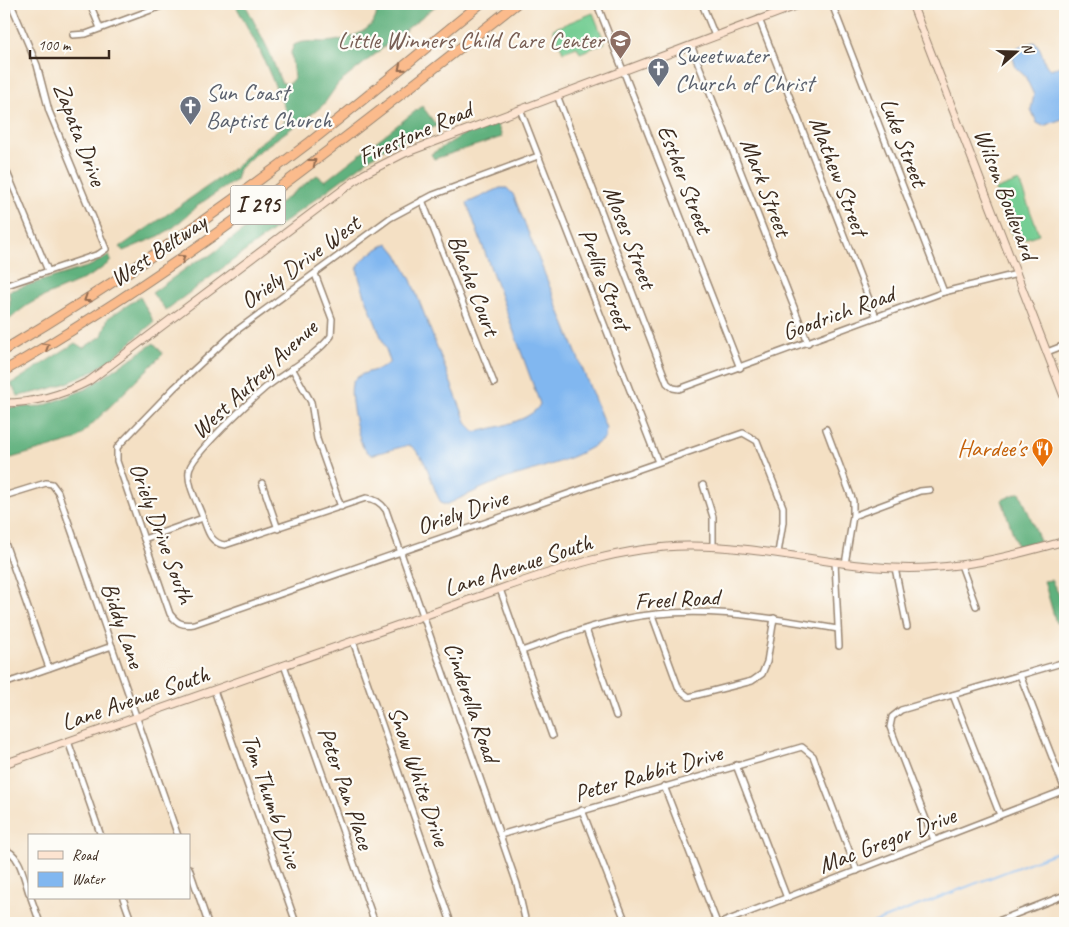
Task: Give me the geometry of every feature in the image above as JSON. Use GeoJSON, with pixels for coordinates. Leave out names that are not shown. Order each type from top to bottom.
{"type":"FeatureCollection","features":[{"type":"Feature","properties":{"kind":"highway","name":"West Beltway"},"geometry":{"type":"LineString","coordinates":[[4,350],[134,269],[242,193],[311,141],[480,4]]}},
{"type":"Feature","properties":{"kind":"highway","name":"West Beltway"},"geometry":{"type":"LineString","coordinates":[[4,371],[132,292],[240,218],[516,4]]}},
{"type":"Feature","properties":{"kind":"street","name":"Zapata Drive"},"geometry":{"type":"LineString","coordinates":[[11,4],[37,66],[49,111],[106,249],[99,254],[48,271]]}},
{"type":"Feature","properties":{"kind":"street"},"geometry":{"type":"LineString","coordinates":[[90,4],[100,28]]}},
{"type":"Feature","properties":{"kind":"street"},"geometry":{"type":"LineString","coordinates":[[73,35],[86,34],[167,4]]}},
{"type":"Feature","properties":{"kind":"street","name":"Esther Street"},"geometry":{"type":"LineString","coordinates":[[597,4],[740,368]]}},
{"type":"Feature","properties":{"kind":"street"},"geometry":{"type":"LineString","coordinates":[[702,4],[715,36]]}},
{"type":"Feature","properties":{"kind":"street","name":"Firestone Road"},"geometry":{"type":"LineString","coordinates":[[4,403],[16,403],[58,394],[101,374],[341,191],[380,165],[425,144],[801,4]]}},
{"type":"Feature","properties":{"kind":"street","name":"Luke Street"},"geometry":{"type":"LineString","coordinates":[[832,4],[944,292]]}},
{"type":"Feature","properties":{"kind":"street","name":"Wilson Boulevard"},"geometry":{"type":"LineString","coordinates":[[912,4],[1065,399]]}},
{"type":"Feature","properties":{"kind":"street","name":"Mathew Street"},"geometry":{"type":"LineString","coordinates":[[759,19],[876,317]]}},
{"type":"Feature","properties":{"kind":"street","name":"Mark Street"},"geometry":{"type":"LineString","coordinates":[[691,45],[808,343]]}},
{"type":"Feature","properties":{"kind":"street","name":"Moses Street"},"geometry":{"type":"LineString","coordinates":[[557,95],[667,383],[673,388]]}},
{"type":"Feature","properties":{"kind":"street","name":"Prellie Street"},"geometry":{"type":"LineString","coordinates":[[520,109],[658,462]]}},
{"type":"Feature","properties":{"kind":"street","name":"Oriely Drive West"},"geometry":{"type":"LineString","coordinates":[[118,448],[174,388],[217,347],[390,218],[422,200],[538,156]]}},
{"type":"Feature","properties":{"kind":"street"},"geometry":{"type":"LineString","coordinates":[[4,165],[48,271],[4,286]]}},
{"type":"Feature","properties":{"kind":"street","name":"Blache Court"},"geometry":{"type":"LineString","coordinates":[[422,200],[494,383]]}},
{"type":"Feature","properties":{"kind":"street","name":"West Autrey Avenue"},"geometry":{"type":"LineString","coordinates":[[203,518],[189,478],[190,467],[193,461],[266,388],[327,341],[333,331],[332,319],[315,274]]}},
{"type":"Feature","properties":{"kind":"street","name":"Goodrich Road"},"geometry":{"type":"LineString","coordinates":[[673,388],[679,389],[740,368],[944,292],[1016,274]]}},
{"type":"Feature","properties":{"kind":"street"},"geometry":{"type":"LineString","coordinates":[[1047,352],[1065,345]]}},
{"type":"Feature","properties":{"kind":"street"},"geometry":{"type":"LineString","coordinates":[[144,539],[203,518],[210,536],[219,545],[226,546],[341,507],[317,439],[312,402],[292,368]]}},
{"type":"Feature","properties":{"kind":"street"},"geometry":{"type":"LineString","coordinates":[[826,429],[852,495],[853,516],[845,564]]}},
{"type":"Feature","properties":{"kind":"street","name":"Oriely Drive"},"geometry":{"type":"LineString","coordinates":[[182,625],[194,624],[743,433],[753,437],[760,446],[783,507],[783,522],[778,553]]}},
{"type":"Feature","properties":{"kind":"street","name":"Oriely Drive South"},"geometry":{"type":"LineString","coordinates":[[118,448],[116,461],[170,614],[175,621],[182,625]]}},
{"type":"Feature","properties":{"kind":"street","name":"Biddy Lane"},"geometry":{"type":"LineString","coordinates":[[4,496],[40,483],[52,484],[58,492],[177,834]]}},
{"type":"Feature","properties":{"kind":"street"},"geometry":{"type":"LineString","coordinates":[[262,483],[278,529]]}},
{"type":"Feature","properties":{"kind":"street"},"geometry":{"type":"LineString","coordinates":[[703,485],[713,517],[712,546]]}},
{"type":"Feature","properties":{"kind":"street"},"geometry":{"type":"LineString","coordinates":[[853,516],[920,490],[930,490]]}},
{"type":"Feature","properties":{"kind":"street","name":"Cinderella Road"},"geometry":{"type":"LineString","coordinates":[[341,507],[366,498],[374,499],[386,510],[517,884],[526,923]]}},
{"type":"Feature","properties":{"kind":"street"},"geometry":{"type":"LineString","coordinates":[[4,540],[49,668]]}},
{"type":"Feature","properties":{"kind":"street","name":"Lane Avenue South"},"geometry":{"type":"LineString","coordinates":[[4,764],[500,589],[566,567],[615,554],[662,548],[712,546],[778,553],[845,564],[895,568],[961,565],[1008,557],[1065,541]]}},
{"type":"Feature","properties":{"kind":"street"},"geometry":{"type":"LineString","coordinates":[[835,562],[839,646]]}},
{"type":"Feature","properties":{"kind":"street"},"geometry":{"type":"LineString","coordinates":[[961,565],[976,606]]}},
{"type":"Feature","properties":{"kind":"street"},"geometry":{"type":"LineString","coordinates":[[895,568],[907,627]]}},
{"type":"Feature","properties":{"kind":"street"},"geometry":{"type":"LineString","coordinates":[[500,589],[552,736]]}},
{"type":"Feature","properties":{"kind":"street","name":"Freel Road"},"geometry":{"type":"LineString","coordinates":[[522,651],[586,629],[652,615],[712,612],[774,618],[838,629]]}},
{"type":"Feature","properties":{"kind":"street"},"geometry":{"type":"LineString","coordinates":[[652,615],[679,689],[685,696],[695,697],[758,678],[766,669],[774,618]]}},
{"type":"Feature","properties":{"kind":"street"},"geometry":{"type":"LineString","coordinates":[[586,629],[616,716]]}},
{"type":"Feature","properties":{"kind":"street","name":"Snow White Drive"},"geometry":{"type":"LineString","coordinates":[[353,641],[451,923]]}},
{"type":"Feature","properties":{"kind":"street"},"geometry":{"type":"LineString","coordinates":[[4,684],[112,646]]}},
{"type":"Feature","properties":{"kind":"street"},"geometry":{"type":"LineString","coordinates":[[934,840],[890,727],[892,717],[900,710],[1065,662]]}},
{"type":"Feature","properties":{"kind":"street","name":"Peter Pan Place"},"geometry":{"type":"LineString","coordinates":[[284,665],[375,923]]}},
{"type":"Feature","properties":{"kind":"street"},"geometry":{"type":"LineString","coordinates":[[1020,675],[1065,790]]}},
{"type":"Feature","properties":{"kind":"street","name":"Tom Thumb Drive"},"geometry":{"type":"LineString","coordinates":[[214,690],[296,923]]}},
{"type":"Feature","properties":{"kind":"street"},"geometry":{"type":"LineString","coordinates":[[953,695],[1000,815]]}},
{"type":"Feature","properties":{"kind":"street"},"geometry":{"type":"LineString","coordinates":[[68,741],[100,834]]}},
{"type":"Feature","properties":{"kind":"street","name":"Peter Rabbit Drive"},"geometry":{"type":"LineString","coordinates":[[500,834],[796,747],[806,749],[813,756],[857,871]]}},
{"type":"Feature","properties":{"kind":"street"},"geometry":{"type":"LineString","coordinates":[[736,766],[787,898]]}},
{"type":"Feature","properties":{"kind":"street"},"geometry":{"type":"LineString","coordinates":[[664,786],[717,923]]}},
{"type":"Feature","properties":{"kind":"street","name":"Mac Gregor Drive"},"geometry":{"type":"LineString","coordinates":[[721,923],[1065,790]]}},
{"type":"Feature","properties":{"kind":"street"},"geometry":{"type":"LineString","coordinates":[[582,810],[626,923]]}},
{"type":"Feature","properties":{"kind":"street"},"geometry":{"type":"LineString","coordinates":[[4,850],[11,852],[16,858],[28,890]]}},
{"type":"Feature","properties":{"kind":"street"},"geometry":{"type":"LineString","coordinates":[[190,871],[208,923]]}},
{"type":"Feature","properties":{"kind":"street"},"geometry":{"type":"LineString","coordinates":[[993,923],[1065,895]]}},
{"type":"Feature","properties":{"kind":"street"},"geometry":{"type":"LineString","coordinates":[[32,900],[40,923]]}},
{"type":"Feature","properties":{"kind":"street"},"geometry":{"type":"LineString","coordinates":[[124,900],[132,923]]}},
{"type":"Feature","properties":{"kind":"green space"},"geometry":{"type":"Polygon","coordinates":[[[235,4],[245,4],[269,51],[281,82],[288,85],[294,78],[291,52],[294,45],[305,42],[339,40],[362,32],[373,22],[376,16],[377,4],[438,4],[338,84],[324,104],[316,111],[255,154],[239,169],[236,180],[201,203],[174,227],[159,236],[123,251],[120,247],[237,166],[256,146],[281,127],[288,116],[260,51],[235,4]]]}},
{"type":"Feature","properties":{"kind":"green space"},"geometry":{"type":"Polygon","coordinates":[[[593,13],[605,43],[580,53],[577,47],[563,52],[553,29],[593,13]]]}},
{"type":"Feature","properties":{"kind":"green space"},"geometry":{"type":"Polygon","coordinates":[[[422,106],[437,126],[383,149],[166,310],[152,293],[195,262],[209,256],[317,175],[325,181],[422,106]]]}},
{"type":"Feature","properties":{"kind":"green space"},"geometry":{"type":"Polygon","coordinates":[[[496,121],[502,137],[434,159],[431,154],[461,136],[496,121]]]}},
{"type":"Feature","properties":{"kind":"green space"},"geometry":{"type":"Polygon","coordinates":[[[1019,181],[1039,234],[1015,242],[995,190],[1019,181]]]}},
{"type":"Feature","properties":{"kind":"green space"},"geometry":{"type":"Polygon","coordinates":[[[109,255],[111,261],[103,268],[76,283],[34,301],[4,324],[4,318],[10,305],[9,291],[90,266],[109,255]]]}},
{"type":"Feature","properties":{"kind":"green space"},"geometry":{"type":"Polygon","coordinates":[[[140,297],[154,322],[120,352],[98,368],[79,378],[39,392],[18,396],[11,384],[75,343],[83,348],[102,336],[108,318],[140,297]]]}},
{"type":"Feature","properties":{"kind":"green space"},"geometry":{"type":"Polygon","coordinates":[[[154,343],[163,354],[76,440],[4,460],[4,408],[43,406],[86,389],[154,343]]]}},
{"type":"Feature","properties":{"kind":"green space"},"geometry":{"type":"Polygon","coordinates":[[[1020,492],[1040,541],[1017,546],[1002,500],[1020,492]]]}},
{"type":"Feature","properties":{"kind":"green space"},"geometry":{"type":"Polygon","coordinates":[[[1051,580],[1065,605],[1065,621],[1056,623],[1044,581],[1051,580]]]}},
{"type":"Feature","properties":{"kind":"water"},"geometry":{"type":"Polygon","coordinates":[[[1034,42],[1050,69],[1065,65],[1065,118],[1043,126],[1037,123],[1031,109],[1034,95],[1025,76],[1016,68],[1012,54],[1018,47],[1034,42]]]}},
{"type":"Feature","properties":{"kind":"water"},"geometry":{"type":"Polygon","coordinates":[[[500,188],[507,188],[513,194],[606,428],[605,438],[570,458],[505,479],[448,504],[442,504],[425,464],[416,450],[409,445],[371,455],[361,442],[352,404],[353,382],[361,375],[382,368],[390,362],[365,297],[358,267],[367,256],[388,243],[397,254],[411,280],[467,424],[475,432],[511,423],[529,415],[540,404],[467,203],[500,188]]]}},
{"type":"Feature","properties":{"kind":"waterway"},"geometry":{"type":"LineString","coordinates":[[873,923],[1065,849]]}},
{"type":"Feature","properties":{"kind":"place","name":"Little Winners Child Care Center"},"geometry":{"type":"Point","coordinates":[620,59]}},
{"type":"Feature","properties":{"kind":"place","name":"Sweetwater Church of Christ"},"geometry":{"type":"Point","coordinates":[659,88]}},
{"type":"Feature","properties":{"kind":"place","name":"Sun Coast Baptist Church"},"geometry":{"type":"Point","coordinates":[190,125]}},
{"type":"Feature","properties":{"kind":"place","name":"Hardee's"},"geometry":{"type":"Point","coordinates":[1042,467]}}]}
